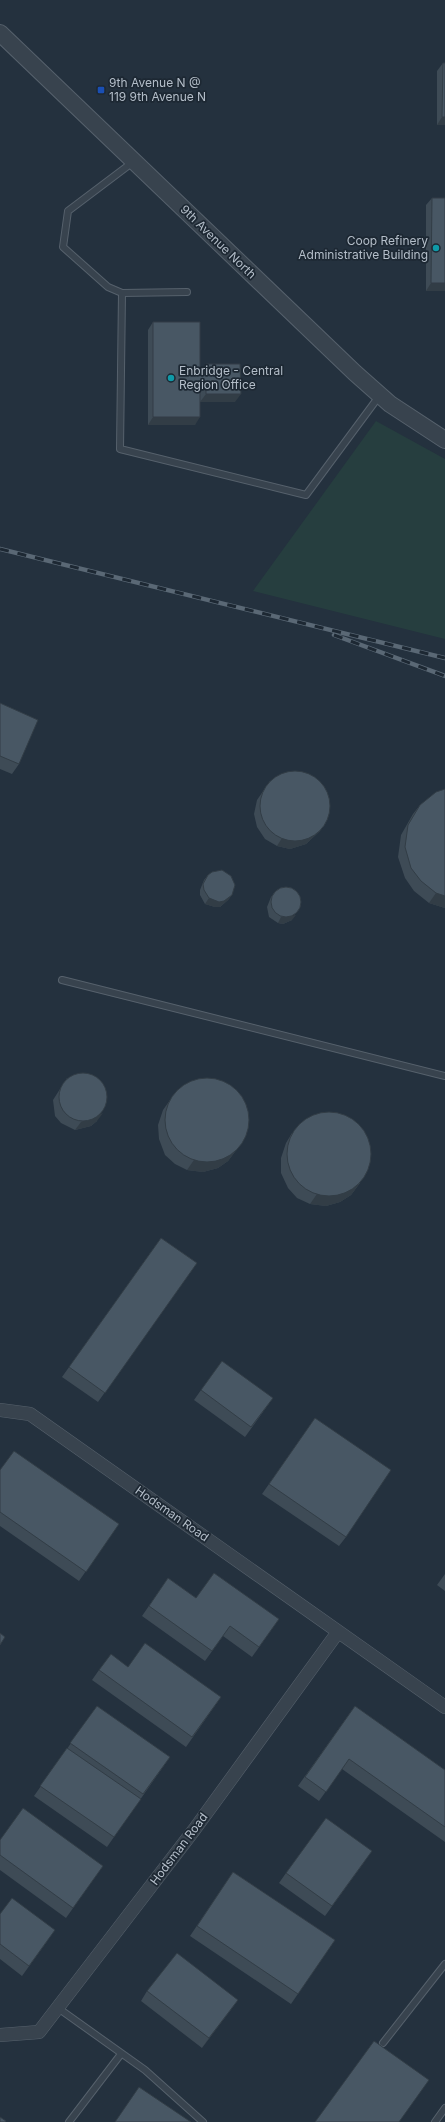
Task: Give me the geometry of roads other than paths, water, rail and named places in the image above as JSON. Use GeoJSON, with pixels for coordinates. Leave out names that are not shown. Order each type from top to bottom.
{"type":"FeatureCollection","features":[{"type":"Feature","properties":{"kind":"street","name":"9th Avenue North"},"geometry":{"type":"LineString","coordinates":[[0,33],[380,396],[445,440]]}},
{"type":"Feature","properties":{"kind":"street","name":"Hodsman Road"},"geometry":{"type":"LineString","coordinates":[[0,1410],[30,1414],[445,1706]]}},
{"type":"Feature","properties":{"kind":"street","name":"Hodsman Road"},"geometry":{"type":"LineString","coordinates":[[0,2036],[39,2032],[194,1830],[338,1632]]}},
{"type":"Feature","properties":{"kind":"lane"},"geometry":{"type":"LineString","coordinates":[[134,161],[68,211],[63,247],[108,287],[122,293],[187,292]]}},
{"type":"Feature","properties":{"kind":"lane"},"geometry":{"type":"LineString","coordinates":[[122,293],[120,449],[306,495],[380,396]]}},
{"type":"Feature","properties":{"kind":"lane"},"geometry":{"type":"LineString","coordinates":[[62,980],[445,1076]]}},
{"type":"Feature","properties":{"kind":"lane"},"geometry":{"type":"LineString","coordinates":[[383,2043],[445,1964]]}},
{"type":"Feature","properties":{"kind":"lane"},"geometry":{"type":"LineString","coordinates":[[58,2008],[145,2070],[203,2122]]}},
{"type":"Feature","properties":{"kind":"lane"},"geometry":{"type":"LineString","coordinates":[[69,2122],[121,2054]]}},
{"type":"Feature","properties":{"kind":"lane"},"geometry":{"type":"LineString","coordinates":[[435,2122],[445,2108]]}},
{"type":"Feature","properties":{"kind":"railway"},"geometry":{"type":"LineString","coordinates":[[0,549],[445,658]]}},
{"type":"Feature","properties":{"kind":"railway"},"geometry":{"type":"LineString","coordinates":[[334,635],[445,676]]}},
{"type":"Feature","properties":{"kind":"place","name":"9th Avenue N @ 119 9th Avenue N"},"geometry":{"type":"Point","coordinates":[101,90]}},
{"type":"Feature","properties":{"kind":"place","name":"Coop Refinery Administrative Building"},"geometry":{"type":"Point","coordinates":[436,248]}},
{"type":"Feature","properties":{"kind":"place","name":"Enbridge - Central Region Office"},"geometry":{"type":"Point","coordinates":[171,378]}}]}
